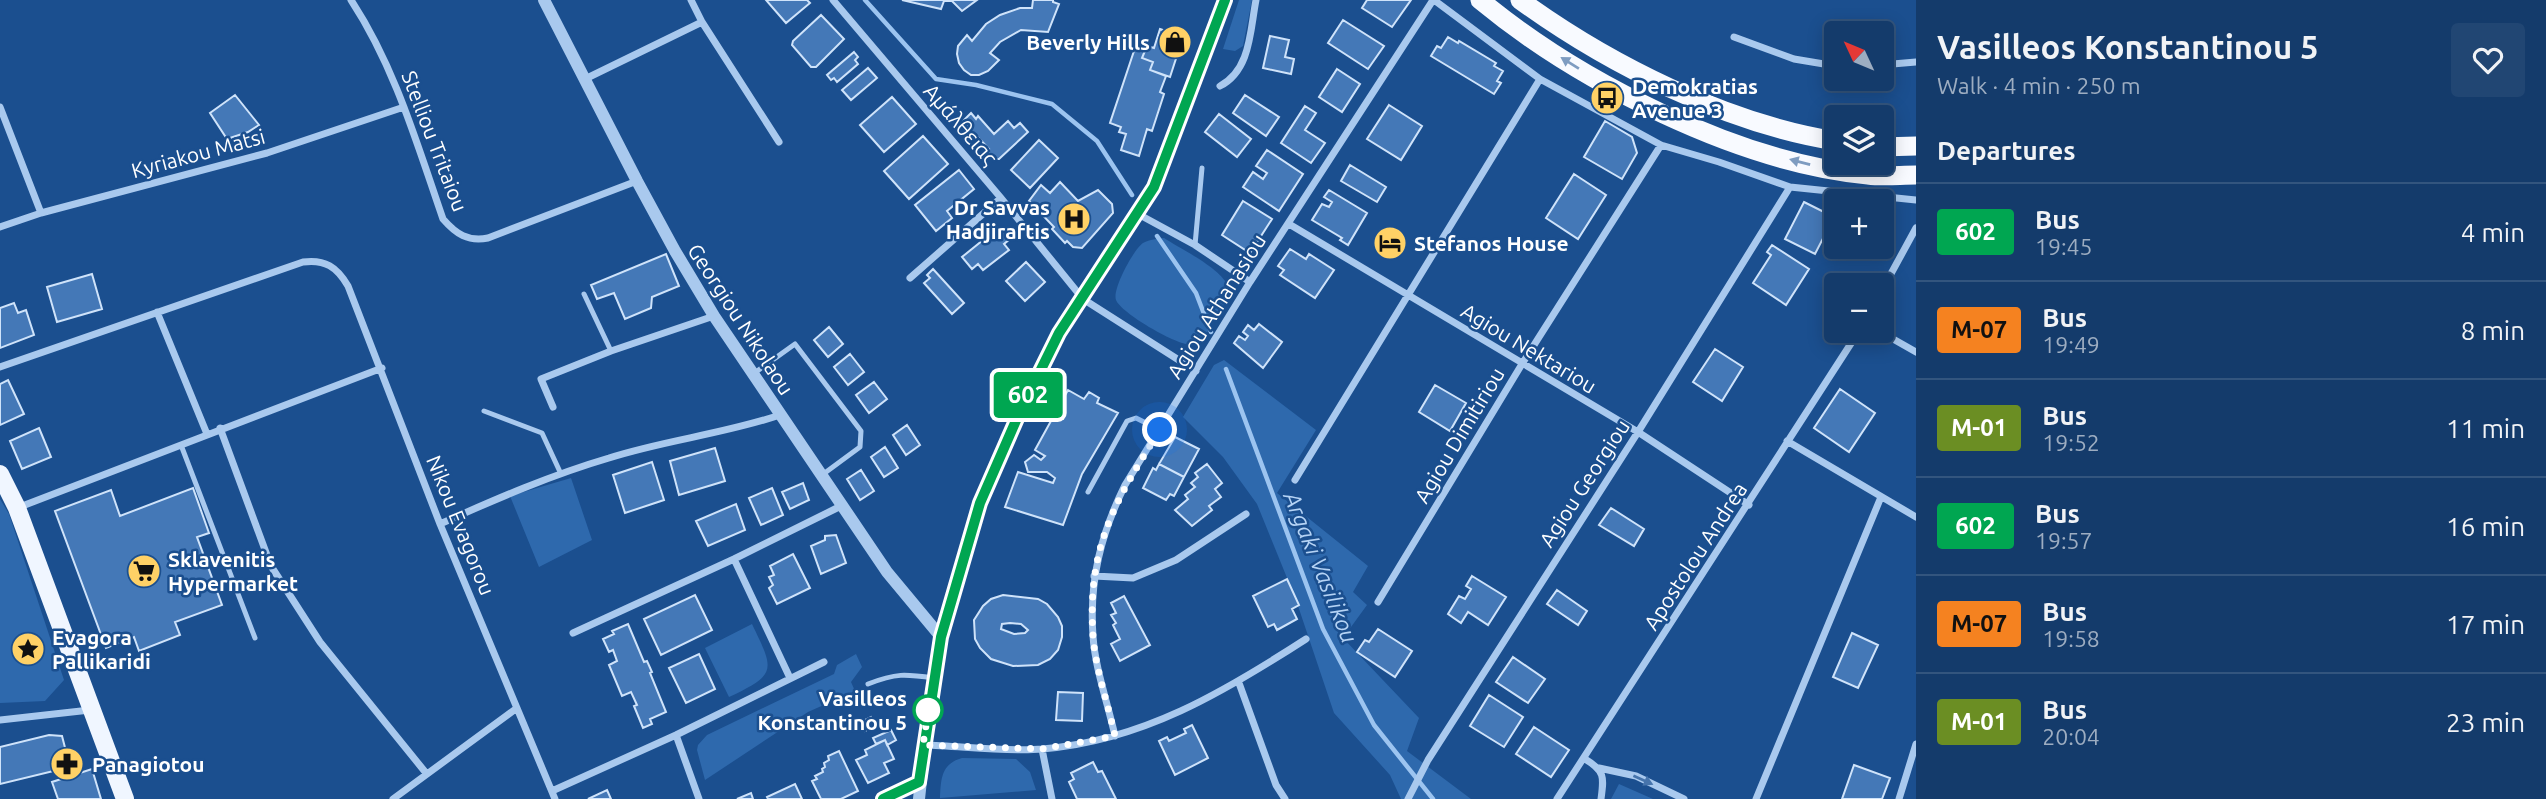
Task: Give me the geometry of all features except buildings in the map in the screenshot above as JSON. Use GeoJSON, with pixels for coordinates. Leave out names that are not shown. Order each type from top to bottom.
{"type":"FeatureCollection","features":[{"type":"Feature","properties":{"kind":"highway"},"geometry":{"type":"LineString","coordinates":[[1480,0],[1507,23],[1595,79],[1686,125],[1758,151],[1818,167],[1869,176],[1916,175]]}},
{"type":"Feature","properties":{"kind":"highway"},"geometry":{"type":"LineString","coordinates":[[1520,0],[1607,57],[1698,100],[1769,127],[1824,138]]}},
{"type":"Feature","properties":{"kind":"highway"},"geometry":{"type":"LineString","coordinates":[[1894,146],[1916,146]]}},
{"type":"Feature","properties":{"kind":"main road"},"geometry":{"type":"LineString","coordinates":[[0,474],[18,508],[125,799]]}},
{"type":"Feature","properties":{"kind":"street","name":"Stelliou Tritaiou"},"geometry":{"type":"LineString","coordinates":[[351,0],[370,29],[404,107],[443,219],[463,237],[476,240],[488,238],[637,181]]}},
{"type":"Feature","properties":{"kind":"street","name":"Georgiou Nikolaou"},"geometry":{"type":"LineString","coordinates":[[544,0],[637,181],[714,316],[887,572],[941,637]]}},
{"type":"Feature","properties":{"kind":"street"},"geometry":{"type":"LineString","coordinates":[[691,0],[702,22],[779,142]]}},
{"type":"Feature","properties":{"kind":"street","name":"Αμάλθειας"},"geometry":{"type":"LineString","coordinates":[[833,0],[1083,299],[1196,371]]}},
{"type":"Feature","properties":{"kind":"street"},"geometry":{"type":"LineString","coordinates":[[919,799],[923,745],[941,637],[980,503],[1059,333],[1138,214],[1163,168],[1225,0]]}},
{"type":"Feature","properties":{"kind":"street"},"geometry":{"type":"LineString","coordinates":[[1220,86],[1230,80],[1244,60],[1256,0]]}},
{"type":"Feature","properties":{"kind":"street"},"geometry":{"type":"LineString","coordinates":[[1433,0],[1541,79],[1661,145],[1790,187],[1916,200]]}},
{"type":"Feature","properties":{"kind":"street","name":"Agiou Athanasiou"},"geometry":{"type":"LineString","coordinates":[[1115,736],[1093,637],[1094,576],[1109,518],[1125,485],[1250,282],[1433,0]]}},
{"type":"Feature","properties":{"kind":"street"},"geometry":{"type":"LineString","coordinates":[[584,80],[702,22]]}},
{"type":"Feature","properties":{"kind":"street"},"geometry":{"type":"LineString","coordinates":[[1734,37],[1794,59],[1824,64]]}},
{"type":"Feature","properties":{"kind":"street"},"geometry":{"type":"LineString","coordinates":[[1894,64],[1916,62]]}},
{"type":"Feature","properties":{"kind":"street"},"geometry":{"type":"LineString","coordinates":[[1295,480],[1541,79]]}},
{"type":"Feature","properties":{"kind":"street"},"geometry":{"type":"LineString","coordinates":[[0,107],[41,213]]}},
{"type":"Feature","properties":{"kind":"street","name":"Kyriakou Matsi"},"geometry":{"type":"LineString","coordinates":[[0,227],[41,213],[267,153],[404,107]]}},
{"type":"Feature","properties":{"kind":"street","name":"Agiou Dimitiriou"},"geometry":{"type":"LineString","coordinates":[[1378,602],[1522,364],[1661,145]]}},
{"type":"Feature","properties":{"kind":"street","name":"Agiou Georgiou"},"geometry":{"type":"LineString","coordinates":[[1408,799],[1429,760],[1790,187]]}},
{"type":"Feature","properties":{"kind":"street"},"geometry":{"type":"LineString","coordinates":[[910,278],[1001,198]]}},
{"type":"Feature","properties":{"kind":"street"},"geometry":{"type":"LineString","coordinates":[[1138,214],[1195,245],[1250,282]]}},
{"type":"Feature","properties":{"kind":"street","name":"Agiou Nektariou"},"geometry":{"type":"LineString","coordinates":[[1289,224],[1638,432],[1749,505]]}},
{"type":"Feature","properties":{"kind":"street"},"geometry":{"type":"LineString","coordinates":[[1891,273],[1916,228]]}},
{"type":"Feature","properties":{"kind":"street","name":"Nikou Evagorou"},"geometry":{"type":"LineString","coordinates":[[157,312],[303,262],[324,262],[342,275],[382,368],[440,524],[555,799]]}},
{"type":"Feature","properties":{"kind":"street"},"geometry":{"type":"LineString","coordinates":[[0,367],[157,312],[207,434]]}},
{"type":"Feature","properties":{"kind":"street"},"geometry":{"type":"LineString","coordinates":[[553,407],[541,380],[611,351],[714,316]]}},
{"type":"Feature","properties":{"kind":"street"},"geometry":{"type":"LineString","coordinates":[[1894,340],[1916,352]]}},
{"type":"Feature","properties":{"kind":"street","name":"Apostolou Andrea"},"geometry":{"type":"LineString","coordinates":[[1558,799],[1851,343]]}},
{"type":"Feature","properties":{"kind":"street"},"geometry":{"type":"LineString","coordinates":[[18,508],[220,428],[382,368]]}},
{"type":"Feature","properties":{"kind":"street"},"geometry":{"type":"LineString","coordinates":[[440,524],[515,490],[611,457],[742,428],[780,415]]}},
{"type":"Feature","properties":{"kind":"street"},"geometry":{"type":"LineString","coordinates":[[220,428],[271,566],[320,642],[426,773]]}},
{"type":"Feature","properties":{"kind":"street"},"geometry":{"type":"LineString","coordinates":[[1787,441],[1916,517]]}},
{"type":"Feature","properties":{"kind":"street"},"geometry":{"type":"LineString","coordinates":[[1756,799],[1881,497]]}},
{"type":"Feature","properties":{"kind":"street"},"geometry":{"type":"LineString","coordinates":[[573,633],[841,506]]}},
{"type":"Feature","properties":{"kind":"street"},"geometry":{"type":"LineString","coordinates":[[1094,576],[1133,579],[1176,560],[1246,514]]}},
{"type":"Feature","properties":{"kind":"street"},"geometry":{"type":"LineString","coordinates":[[734,559],[790,678]]}},
{"type":"Feature","properties":{"kind":"street"},"geometry":{"type":"LineString","coordinates":[[923,745],[1042,749],[1115,736],[1198,705],[1240,682],[1306,639]]}},
{"type":"Feature","properties":{"kind":"street"},"geometry":{"type":"LineString","coordinates":[[552,791],[676,735],[824,662]]}},
{"type":"Feature","properties":{"kind":"street"},"geometry":{"type":"LineString","coordinates":[[1240,682],[1276,785],[1285,799]]}},
{"type":"Feature","properties":{"kind":"street"},"geometry":{"type":"LineString","coordinates":[[393,799],[517,708]]}},
{"type":"Feature","properties":{"kind":"street"},"geometry":{"type":"LineString","coordinates":[[0,720],[92,710]]}},
{"type":"Feature","properties":{"kind":"street"},"geometry":{"type":"LineString","coordinates":[[676,735],[699,799]]}},
{"type":"Feature","properties":{"kind":"street"},"geometry":{"type":"LineString","coordinates":[[1899,799],[1916,744]]}},
{"type":"Feature","properties":{"kind":"street"},"geometry":{"type":"LineString","coordinates":[[1042,749],[1052,799]]}},
{"type":"Feature","properties":{"kind":"street"},"geometry":{"type":"LineString","coordinates":[[1585,759],[1599,768],[1636,776],[1684,799]]}},
{"type":"Feature","properties":{"kind":"street"},"geometry":{"type":"LineString","coordinates":[[1599,768],[1603,779],[1601,799]]}},
{"type":"Feature","properties":{"kind":"street"},"geometry":{"type":"LineString","coordinates":[[883,799],[919,782]]}},
{"type":"Feature","properties":{"kind":"lane"},"geometry":{"type":"LineString","coordinates":[[1195,245],[1202,168]]}},
{"type":"Feature","properties":{"kind":"lane"},"geometry":{"type":"LineString","coordinates":[[584,294],[611,351]]}},
{"type":"Feature","properties":{"kind":"lane"},"geometry":{"type":"LineString","coordinates":[[753,374],[795,344],[860,431],[860,447],[821,476]]}},
{"type":"Feature","properties":{"kind":"lane"},"geometry":{"type":"LineString","coordinates":[[484,411],[542,433],[561,474]]}},
{"type":"Feature","properties":{"kind":"lane"},"geometry":{"type":"LineString","coordinates":[[1088,492],[1127,421],[1136,418],[1160,430]]}},
{"type":"Feature","properties":{"kind":"lane"},"geometry":{"type":"LineString","coordinates":[[181,445],[255,639]]}},
{"type":"Feature","properties":{"kind":"lane"},"geometry":{"type":"LineString","coordinates":[[868,684],[890,675],[934,678]]}},
{"type":"Feature","properties":{"kind":"shaded area"},"geometry":{"type":"Polygon","coordinates":[[[1239,0],[1252,0],[1243,46],[1235,51],[1223,49],[1239,0]]]}},
{"type":"Feature","properties":{"kind":"shaded area"},"geometry":{"type":"Polygon","coordinates":[[[1164,238],[1210,266],[1228,287],[1228,296],[1222,309],[1204,337],[1197,342],[1188,344],[1172,339],[1149,327],[1120,306],[1116,300],[1120,279],[1139,247],[1148,241],[1164,238]]]}},
{"type":"Feature","properties":{"kind":"shaded area"},"geometry":{"type":"Polygon","coordinates":[[[1224,360],[1316,430],[1277,493],[1368,566],[1353,592],[1367,605],[1343,638],[1419,718],[1407,751],[1471,799],[1401,799],[1390,775],[1334,713],[1296,600],[1257,504],[1223,457],[1183,417],[1214,365],[1224,360]]]}},
{"type":"Feature","properties":{"kind":"shaded area"},"geometry":{"type":"Polygon","coordinates":[[[571,478],[592,540],[539,567],[510,496],[571,478]]]}},
{"type":"Feature","properties":{"kind":"shaded area"},"geometry":{"type":"Polygon","coordinates":[[[0,499],[9,514],[64,680],[45,701],[0,703],[0,499]]]}},
{"type":"Feature","properties":{"kind":"shaded area"},"geometry":{"type":"Polygon","coordinates":[[[752,624],[765,652],[767,669],[764,676],[756,682],[729,697],[705,648],[752,624]]]}},
{"type":"Feature","properties":{"kind":"shaded area"},"geometry":{"type":"Polygon","coordinates":[[[856,654],[862,667],[851,682],[855,691],[808,712],[705,780],[697,750],[707,735],[834,674],[837,665],[856,654]]]}},
{"type":"Feature","properties":{"kind":"shaded area"},"geometry":{"type":"Polygon","coordinates":[[[962,758],[1016,759],[1030,772],[1036,790],[940,798],[943,773],[950,764],[962,758]]]}},
{"type":"Feature","properties":{"kind":"shaded area"},"geometry":{"type":"Polygon","coordinates":[[[1619,784],[1653,799],[1611,799],[1619,784]]]}},
{"type":"Feature","properties":{"kind":"waterway","name":"Argaki Vasilikou"},"geometry":{"type":"LineString","coordinates":[[865,0],[936,79],[976,85],[1052,104],[1097,141],[1132,195]]}},
{"type":"Feature","properties":{"kind":"waterway","name":"Argaki Vasilikou"},"geometry":{"type":"LineString","coordinates":[[1157,236],[1196,293],[1211,332]]}},
{"type":"Feature","properties":{"kind":"waterway","name":"Argaki Vasilikou"},"geometry":{"type":"LineString","coordinates":[[1226,369],[1323,629],[1374,725],[1433,799]]}},
{"type":"Feature","properties":{"kind":"bus line","name":"602"},"geometry":{"type":"LineString","coordinates":[[883,799],[919,782],[941,637],[980,503],[1007,439],[1059,333],[1154,187],[1225,0]]}},
{"type":"Feature","properties":{"kind":"place","name":"Beverly Hills"},"geometry":{"type":"Point","coordinates":[1175,42]}},
{"type":"Feature","properties":{"kind":"place","name":"Demokratias Avenue 3"},"geometry":{"type":"Point","coordinates":[1607,98]}},
{"type":"Feature","properties":{"kind":"place","name":"Dr Savvas Hadjiraftis"},"geometry":{"type":"Point","coordinates":[1074,219]}},
{"type":"Feature","properties":{"kind":"place","name":"Stefanos House"},"geometry":{"type":"Point","coordinates":[1390,243]}},
{"type":"Feature","properties":{"kind":"place","name":"Sklavenitis Hypermarket"},"geometry":{"type":"Point","coordinates":[144,571]}},
{"type":"Feature","properties":{"kind":"place","name":"Evagora Pallikaridi"},"geometry":{"type":"Point","coordinates":[28,649]}},
{"type":"Feature","properties":{"kind":"place","name":"Vasilleos Konstantinou 5"},"geometry":{"type":"Point","coordinates":[928,710]}},
{"type":"Feature","properties":{"kind":"place","name":"Panagiotou"},"geometry":{"type":"Point","coordinates":[67,764]}},
{"type":"Feature","properties":{"kind":"route"},"geometry":{"type":"LineString","coordinates":[[928,710],[929,706],[923,745],[1042,749],[1115,736],[1093,637],[1094,576],[1109,518],[1125,485],[1160,430]]}}]}
